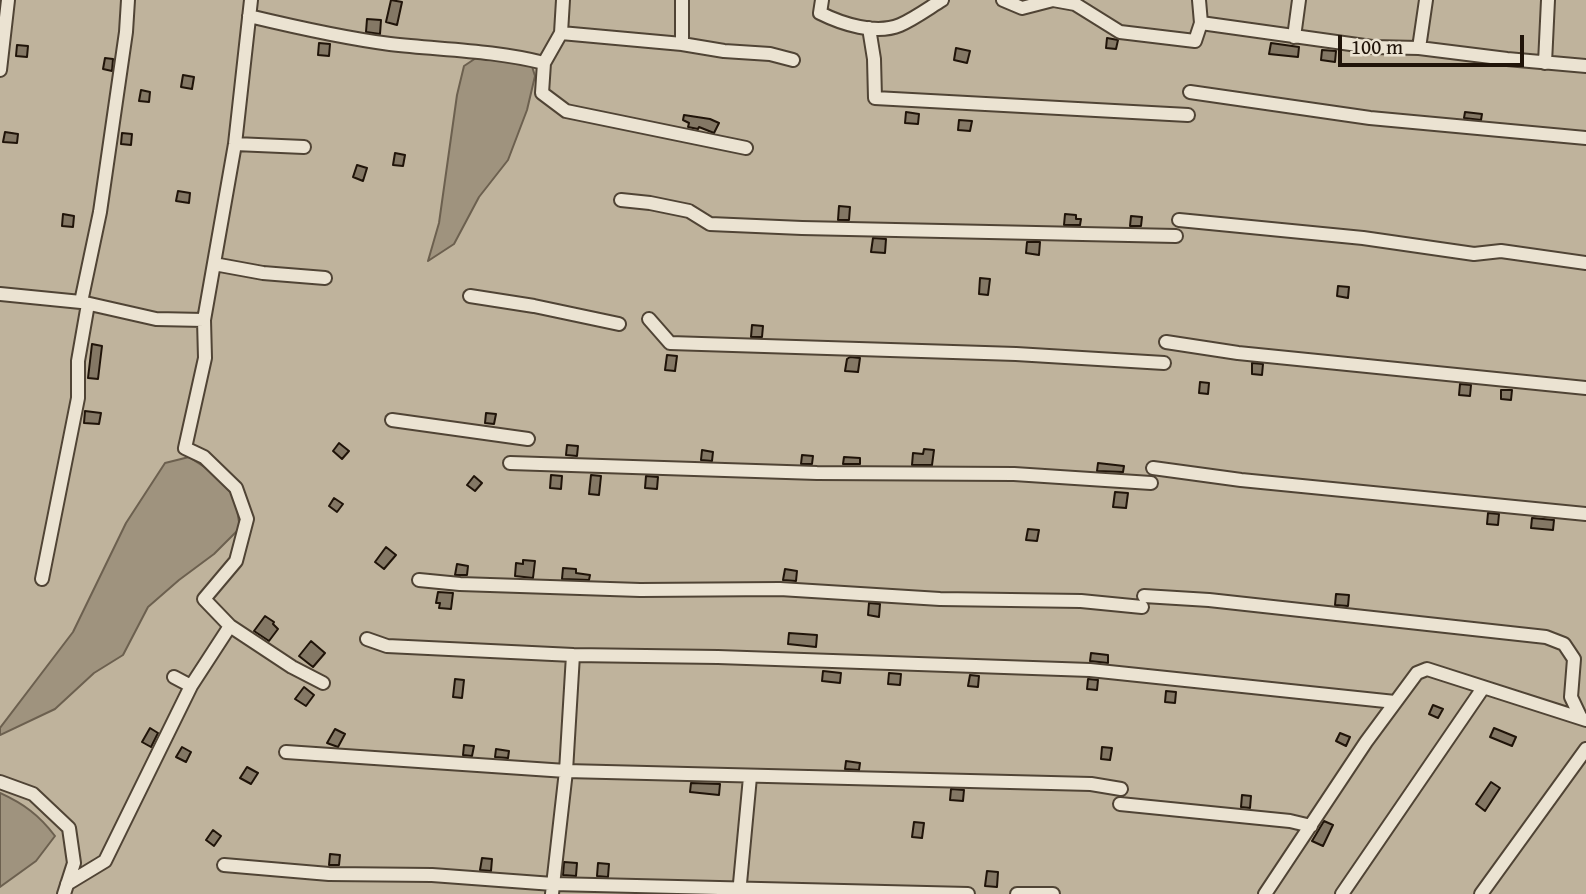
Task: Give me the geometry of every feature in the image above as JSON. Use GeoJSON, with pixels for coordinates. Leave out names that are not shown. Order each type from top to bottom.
{"type":"FeatureCollection","features":[{"type":"Feature","properties":{"kind":"lane"},"geometry":{"type":"LineString","coordinates":[[0,70],[8,0]]}},
{"type":"Feature","properties":{"kind":"lane"},"geometry":{"type":"LineString","coordinates":[[42,579],[78,398],[78,361],[85,303],[128,0]]}},
{"type":"Feature","properties":{"kind":"lane"},"geometry":{"type":"LineString","coordinates":[[251,0],[236,144],[204,320],[205,358],[185,448],[204,457],[236,488],[247,519],[236,561],[204,599],[230,626],[323,684]]}},
{"type":"Feature","properties":{"kind":"lane"},"geometry":{"type":"LineString","coordinates":[[563,0],[561,33],[544,63],[542,93],[566,111],[746,148]]}},
{"type":"Feature","properties":{"kind":"lane"},"geometry":{"type":"LineString","coordinates":[[682,0],[682,44]]}},
{"type":"Feature","properties":{"kind":"lane"},"geometry":{"type":"LineString","coordinates":[[822,0],[821,13],[843,24],[869,28],[898,26],[942,0]]}},
{"type":"Feature","properties":{"kind":"lane"},"geometry":{"type":"LineString","coordinates":[[1003,0],[1022,8],[1053,0],[1075,4],[1120,32],[1195,41],[1201,23],[1199,0]]}},
{"type":"Feature","properties":{"kind":"lane"},"geometry":{"type":"LineString","coordinates":[[1294,37],[1299,0]]}},
{"type":"Feature","properties":{"kind":"lane"},"geometry":{"type":"LineString","coordinates":[[1419,48],[1426,0]]}},
{"type":"Feature","properties":{"kind":"lane"},"geometry":{"type":"LineString","coordinates":[[1545,63],[1548,0]]}},
{"type":"Feature","properties":{"kind":"lane"},"geometry":{"type":"LineString","coordinates":[[248,16],[388,44],[513,55],[544,63]]}},
{"type":"Feature","properties":{"kind":"lane"},"geometry":{"type":"LineString","coordinates":[[1201,23],[1372,47],[1419,48],[1586,66]]}},
{"type":"Feature","properties":{"kind":"lane"},"geometry":{"type":"LineString","coordinates":[[869,28],[874,59],[875,98],[1188,115]]}},
{"type":"Feature","properties":{"kind":"lane"},"geometry":{"type":"LineString","coordinates":[[561,33],[770,54],[793,60]]}},
{"type":"Feature","properties":{"kind":"lane"},"geometry":{"type":"LineString","coordinates":[[1190,92],[1370,118],[1586,138]]}},
{"type":"Feature","properties":{"kind":"lane"},"geometry":{"type":"LineString","coordinates":[[236,144],[304,146]]}},
{"type":"Feature","properties":{"kind":"lane"},"geometry":{"type":"LineString","coordinates":[[621,200],[689,211],[710,224],[802,229],[1176,236]]}},
{"type":"Feature","properties":{"kind":"lane"},"geometry":{"type":"LineString","coordinates":[[1180,220],[1363,238],[1474,254],[1501,251],[1586,263]]}},
{"type":"Feature","properties":{"kind":"lane"},"geometry":{"type":"LineString","coordinates":[[214,264],[263,273],[325,278]]}},
{"type":"Feature","properties":{"kind":"lane"},"geometry":{"type":"LineString","coordinates":[[0,294],[85,303],[156,319],[204,320]]}},
{"type":"Feature","properties":{"kind":"lane"},"geometry":{"type":"LineString","coordinates":[[470,296],[619,324]]}},
{"type":"Feature","properties":{"kind":"lane"},"geometry":{"type":"LineString","coordinates":[[649,319],[670,343],[1016,354],[1164,363]]}},
{"type":"Feature","properties":{"kind":"lane"},"geometry":{"type":"LineString","coordinates":[[1166,342],[1238,354],[1539,381],[1586,388]]}},
{"type":"Feature","properties":{"kind":"lane"},"geometry":{"type":"LineString","coordinates":[[393,420],[528,439]]}},
{"type":"Feature","properties":{"kind":"lane"},"geometry":{"type":"LineString","coordinates":[[510,463],[817,473],[1014,474],[1151,482]]}},
{"type":"Feature","properties":{"kind":"lane"},"geometry":{"type":"LineString","coordinates":[[1153,468],[1241,480],[1586,514]]}},
{"type":"Feature","properties":{"kind":"lane"},"geometry":{"type":"LineString","coordinates":[[419,580],[460,584],[640,590],[780,589],[940,598],[1209,600],[1546,637],[1564,644],[1574,659],[1571,697],[1583,718]]}},
{"type":"Feature","properties":{"kind":"lane"},"geometry":{"type":"LineString","coordinates":[[65,889],[105,861],[191,686],[230,626]]}},
{"type":"Feature","properties":{"kind":"lane"},"geometry":{"type":"LineString","coordinates":[[367,639],[387,646],[573,656],[718,657],[1090,670],[1395,702]]}},
{"type":"Feature","properties":{"kind":"lane"},"geometry":{"type":"LineString","coordinates":[[553,889],[566,771],[573,656]]}},
{"type":"Feature","properties":{"kind":"lane"},"geometry":{"type":"LineString","coordinates":[[1265,894],[1416,673],[1427,669],[1583,718]]}},
{"type":"Feature","properties":{"kind":"lane"},"geometry":{"type":"LineString","coordinates":[[174,677],[191,686]]}},
{"type":"Feature","properties":{"kind":"lane"},"geometry":{"type":"LineString","coordinates":[[1342,894],[1483,688]]}},
{"type":"Feature","properties":{"kind":"lane"},"geometry":{"type":"LineString","coordinates":[[1481,894],[1586,749]]}},
{"type":"Feature","properties":{"kind":"lane"},"geometry":{"type":"LineString","coordinates":[[286,752],[566,771],[1091,784],[1121,789]]}},
{"type":"Feature","properties":{"kind":"lane"},"geometry":{"type":"LineString","coordinates":[[739,892],[750,777]]}},
{"type":"Feature","properties":{"kind":"lane"},"geometry":{"type":"LineString","coordinates":[[0,782],[33,794],[69,828],[74,863],[65,889]]}},
{"type":"Feature","properties":{"kind":"lane"},"geometry":{"type":"LineString","coordinates":[[1120,804],[1290,821],[1311,826]]}},
{"type":"Feature","properties":{"kind":"lane"},"geometry":{"type":"LineString","coordinates":[[224,865],[329,874],[432,875],[553,889],[968,894]]}},
{"type":"Feature","properties":{"kind":"lane"},"geometry":{"type":"LineString","coordinates":[[1017,894],[1053,894]]}},
{"type":"Feature","properties":{"kind":"shaded area"},"geometry":{"type":"Polygon","coordinates":[[[0,0],[1586,0],[1586,894],[0,894],[0,0]]]}},
{"type":"Feature","properties":{"kind":"shaded area"},"geometry":{"type":"Polygon","coordinates":[[[476,58],[530,60],[535,76],[527,110],[508,160],[479,197],[454,244],[428,261],[439,223],[457,95],[464,66],[476,58]]]}},
{"type":"Feature","properties":{"kind":"shaded area"},"geometry":{"type":"Polygon","coordinates":[[[189,457],[212,472],[235,497],[240,528],[214,554],[148,607],[123,655],[94,673],[55,709],[0,735],[0,728],[73,632],[126,523],[165,463],[189,457]]]}},
{"type":"Feature","properties":{"kind":"shaded area"},"geometry":{"type":"Polygon","coordinates":[[[0,793],[30,811],[55,836],[36,861],[0,887],[0,793]]]}},
{"type":"Feature","properties":{"kind":"building"},"geometry":{"type":"Polygon","coordinates":[[[391,0],[402,2],[397,25],[386,22],[391,0]]]}},
{"type":"Feature","properties":{"kind":"building"},"geometry":{"type":"Polygon","coordinates":[[[367,19],[381,20],[380,34],[366,32],[367,19]]]}},
{"type":"Feature","properties":{"kind":"building"},"geometry":{"type":"Polygon","coordinates":[[[1107,38],[1118,40],[1116,49],[1106,48],[1107,38]]]}},
{"type":"Feature","properties":{"kind":"building"},"geometry":{"type":"Polygon","coordinates":[[[319,43],[330,44],[329,56],[318,55],[319,43]]]}},
{"type":"Feature","properties":{"kind":"building"},"geometry":{"type":"Polygon","coordinates":[[[1271,43],[1299,47],[1298,57],[1269,54],[1271,43]]]}},
{"type":"Feature","properties":{"kind":"building"},"geometry":{"type":"Polygon","coordinates":[[[17,45],[28,46],[27,57],[16,56],[17,45]]]}},
{"type":"Feature","properties":{"kind":"building"},"geometry":{"type":"Polygon","coordinates":[[[956,48],[970,51],[967,63],[954,60],[956,48]]]}},
{"type":"Feature","properties":{"kind":"building"},"geometry":{"type":"Polygon","coordinates":[[[1322,50],[1336,51],[1335,62],[1321,60],[1322,50]]]}},
{"type":"Feature","properties":{"kind":"building"},"geometry":{"type":"Polygon","coordinates":[[[105,58],[113,59],[112,71],[103,69],[105,58]]]}},
{"type":"Feature","properties":{"kind":"building"},"geometry":{"type":"Polygon","coordinates":[[[183,75],[194,77],[192,89],[181,87],[183,75]]]}},
{"type":"Feature","properties":{"kind":"building"},"geometry":{"type":"Polygon","coordinates":[[[141,90],[150,92],[149,102],[139,101],[141,90]]]}},
{"type":"Feature","properties":{"kind":"building"},"geometry":{"type":"Polygon","coordinates":[[[906,112],[919,114],[918,124],[905,123],[906,112]]]}},
{"type":"Feature","properties":{"kind":"building"},"geometry":{"type":"Polygon","coordinates":[[[1465,112],[1482,114],[1481,120],[1464,118],[1465,112]]]}},
{"type":"Feature","properties":{"kind":"building"},"geometry":{"type":"Polygon","coordinates":[[[684,115],[719,123],[714,133],[699,127],[688,127],[689,123],[683,120],[684,115]]]}},
{"type":"Feature","properties":{"kind":"building"},"geometry":{"type":"Polygon","coordinates":[[[959,120],[972,121],[970,131],[958,130],[959,120]]]}},
{"type":"Feature","properties":{"kind":"building"},"geometry":{"type":"Polygon","coordinates":[[[5,132],[18,134],[17,143],[3,142],[5,132]]]}},
{"type":"Feature","properties":{"kind":"building"},"geometry":{"type":"Polygon","coordinates":[[[122,133],[132,134],[131,145],[121,144],[122,133]]]}},
{"type":"Feature","properties":{"kind":"building"},"geometry":{"type":"Polygon","coordinates":[[[395,153],[405,155],[403,166],[393,165],[395,153]]]}},
{"type":"Feature","properties":{"kind":"building"},"geometry":{"type":"Polygon","coordinates":[[[357,165],[367,168],[363,181],[353,177],[357,165]]]}},
{"type":"Feature","properties":{"kind":"building"},"geometry":{"type":"Polygon","coordinates":[[[178,191],[190,193],[189,203],[176,201],[178,191]]]}},
{"type":"Feature","properties":{"kind":"building"},"geometry":{"type":"Polygon","coordinates":[[[839,206],[850,207],[849,220],[838,220],[839,206]]]}},
{"type":"Feature","properties":{"kind":"building"},"geometry":{"type":"Polygon","coordinates":[[[63,214],[74,216],[73,227],[62,226],[63,214]]]}},
{"type":"Feature","properties":{"kind":"building"},"geometry":{"type":"Polygon","coordinates":[[[1065,214],[1076,215],[1076,219],[1081,219],[1080,225],[1064,225],[1065,214]]]}},
{"type":"Feature","properties":{"kind":"building"},"geometry":{"type":"Polygon","coordinates":[[[1131,216],[1142,217],[1141,226],[1130,226],[1131,216]]]}},
{"type":"Feature","properties":{"kind":"building"},"geometry":{"type":"Polygon","coordinates":[[[873,238],[886,239],[885,253],[871,252],[873,238]]]}},
{"type":"Feature","properties":{"kind":"building"},"geometry":{"type":"Polygon","coordinates":[[[1027,242],[1040,242],[1039,255],[1026,253],[1027,242]]]}},
{"type":"Feature","properties":{"kind":"building"},"geometry":{"type":"Polygon","coordinates":[[[980,278],[990,279],[988,295],[979,294],[980,278]]]}},
{"type":"Feature","properties":{"kind":"building"},"geometry":{"type":"Polygon","coordinates":[[[1338,286],[1349,287],[1348,298],[1337,296],[1338,286]]]}},
{"type":"Feature","properties":{"kind":"building"},"geometry":{"type":"Polygon","coordinates":[[[752,325],[763,326],[762,337],[751,337],[752,325]]]}},
{"type":"Feature","properties":{"kind":"building"},"geometry":{"type":"Polygon","coordinates":[[[92,344],[102,346],[98,379],[88,378],[92,344]]]}},
{"type":"Feature","properties":{"kind":"building"},"geometry":{"type":"Polygon","coordinates":[[[667,355],[677,356],[675,371],[665,370],[667,355]]]}},
{"type":"Feature","properties":{"kind":"building"},"geometry":{"type":"Polygon","coordinates":[[[860,358],[858,372],[845,371],[847,359],[860,358]]]}},
{"type":"Feature","properties":{"kind":"building"},"geometry":{"type":"Polygon","coordinates":[[[1252,363],[1263,364],[1262,375],[1252,374],[1252,363]]]}},
{"type":"Feature","properties":{"kind":"building"},"geometry":{"type":"Polygon","coordinates":[[[1200,382],[1209,383],[1208,394],[1199,393],[1200,382]]]}},
{"type":"Feature","properties":{"kind":"building"},"geometry":{"type":"Polygon","coordinates":[[[1460,384],[1471,385],[1470,396],[1459,395],[1460,384]]]}},
{"type":"Feature","properties":{"kind":"building"},"geometry":{"type":"Polygon","coordinates":[[[1501,390],[1512,390],[1511,400],[1501,399],[1501,390]]]}},
{"type":"Feature","properties":{"kind":"building"},"geometry":{"type":"Polygon","coordinates":[[[85,411],[101,413],[99,424],[84,423],[85,411]]]}},
{"type":"Feature","properties":{"kind":"building"},"geometry":{"type":"Polygon","coordinates":[[[486,413],[496,414],[494,424],[485,423],[486,413]]]}},
{"type":"Feature","properties":{"kind":"building"},"geometry":{"type":"Polygon","coordinates":[[[339,443],[349,451],[342,459],[333,451],[339,443]]]}},
{"type":"Feature","properties":{"kind":"building"},"geometry":{"type":"Polygon","coordinates":[[[567,445],[578,446],[577,456],[566,455],[567,445]]]}},
{"type":"Feature","properties":{"kind":"building"},"geometry":{"type":"Polygon","coordinates":[[[924,449],[934,450],[932,465],[912,465],[913,453],[923,454],[924,449]]]}},
{"type":"Feature","properties":{"kind":"building"},"geometry":{"type":"Polygon","coordinates":[[[702,450],[713,452],[712,461],[701,460],[702,450]]]}},
{"type":"Feature","properties":{"kind":"building"},"geometry":{"type":"Polygon","coordinates":[[[802,455],[813,456],[812,464],[801,464],[802,455]]]}},
{"type":"Feature","properties":{"kind":"building"},"geometry":{"type":"Polygon","coordinates":[[[844,457],[860,458],[860,464],[843,464],[844,457]]]}},
{"type":"Feature","properties":{"kind":"building"},"geometry":{"type":"Polygon","coordinates":[[[1098,463],[1124,466],[1123,472],[1097,471],[1098,463]]]}},
{"type":"Feature","properties":{"kind":"building"},"geometry":{"type":"Polygon","coordinates":[[[551,475],[562,476],[561,489],[550,488],[551,475]]]}},
{"type":"Feature","properties":{"kind":"building"},"geometry":{"type":"Polygon","coordinates":[[[591,475],[601,476],[599,495],[589,494],[591,475]]]}},
{"type":"Feature","properties":{"kind":"building"},"geometry":{"type":"Polygon","coordinates":[[[474,476],[482,483],[475,491],[467,485],[474,476]]]}},
{"type":"Feature","properties":{"kind":"building"},"geometry":{"type":"Polygon","coordinates":[[[646,476],[658,477],[657,489],[645,488],[646,476]]]}},
{"type":"Feature","properties":{"kind":"building"},"geometry":{"type":"Polygon","coordinates":[[[1115,492],[1128,493],[1126,508],[1113,507],[1115,492]]]}},
{"type":"Feature","properties":{"kind":"building"},"geometry":{"type":"Polygon","coordinates":[[[334,498],[343,504],[337,512],[329,506],[334,498]]]}},
{"type":"Feature","properties":{"kind":"building"},"geometry":{"type":"Polygon","coordinates":[[[1488,513],[1499,514],[1498,525],[1487,524],[1488,513]]]}},
{"type":"Feature","properties":{"kind":"building"},"geometry":{"type":"Polygon","coordinates":[[[1532,518],[1554,520],[1553,530],[1531,528],[1532,518]]]}},
{"type":"Feature","properties":{"kind":"building"},"geometry":{"type":"Polygon","coordinates":[[[1028,529],[1039,530],[1037,541],[1026,540],[1028,529]]]}},
{"type":"Feature","properties":{"kind":"building"},"geometry":{"type":"Polygon","coordinates":[[[386,547],[396,555],[384,569],[375,562],[386,547]]]}},
{"type":"Feature","properties":{"kind":"building"},"geometry":{"type":"Polygon","coordinates":[[[523,560],[535,561],[533,578],[515,576],[516,563],[523,564],[523,560]]]}},
{"type":"Feature","properties":{"kind":"building"},"geometry":{"type":"Polygon","coordinates":[[[457,564],[468,566],[467,575],[455,575],[457,564]]]}},
{"type":"Feature","properties":{"kind":"building"},"geometry":{"type":"Polygon","coordinates":[[[563,568],[576,569],[576,573],[590,575],[589,580],[562,579],[563,568]]]}},
{"type":"Feature","properties":{"kind":"building"},"geometry":{"type":"Polygon","coordinates":[[[785,569],[797,571],[796,581],[783,580],[785,569]]]}},
{"type":"Feature","properties":{"kind":"building"},"geometry":{"type":"Polygon","coordinates":[[[438,592],[453,593],[451,609],[439,608],[440,603],[436,603],[438,592]]]}},
{"type":"Feature","properties":{"kind":"building"},"geometry":{"type":"Polygon","coordinates":[[[1336,594],[1349,595],[1348,606],[1335,605],[1336,594]]]}},
{"type":"Feature","properties":{"kind":"building"},"geometry":{"type":"Polygon","coordinates":[[[869,603],[880,604],[879,617],[868,615],[869,603]]]}},
{"type":"Feature","properties":{"kind":"building"},"geometry":{"type":"Polygon","coordinates":[[[265,616],[274,622],[278,629],[269,641],[254,631],[265,616]]]}},
{"type":"Feature","properties":{"kind":"building"},"geometry":{"type":"Polygon","coordinates":[[[789,633],[817,635],[816,647],[788,644],[789,633]]]}},
{"type":"Feature","properties":{"kind":"building"},"geometry":{"type":"Polygon","coordinates":[[[311,641],[325,653],[313,667],[299,656],[311,641]]]}},
{"type":"Feature","properties":{"kind":"building"},"geometry":{"type":"Polygon","coordinates":[[[1091,653],[1108,655],[1108,663],[1090,661],[1091,653]]]}},
{"type":"Feature","properties":{"kind":"building"},"geometry":{"type":"Polygon","coordinates":[[[823,671],[841,673],[840,683],[822,681],[823,671]]]}},
{"type":"Feature","properties":{"kind":"building"},"geometry":{"type":"Polygon","coordinates":[[[889,673],[901,674],[900,685],[888,684],[889,673]]]}},
{"type":"Feature","properties":{"kind":"building"},"geometry":{"type":"Polygon","coordinates":[[[970,675],[979,676],[978,687],[968,686],[970,675]]]}},
{"type":"Feature","properties":{"kind":"building"},"geometry":{"type":"Polygon","coordinates":[[[455,679],[464,680],[462,698],[453,697],[455,679]]]}},
{"type":"Feature","properties":{"kind":"building"},"geometry":{"type":"Polygon","coordinates":[[[1088,679],[1098,680],[1097,690],[1087,689],[1088,679]]]}},
{"type":"Feature","properties":{"kind":"building"},"geometry":{"type":"Polygon","coordinates":[[[304,687],[314,695],[306,706],[295,699],[304,687]]]}},
{"type":"Feature","properties":{"kind":"building"},"geometry":{"type":"Polygon","coordinates":[[[1166,691],[1176,692],[1175,703],[1165,702],[1166,691]]]}},
{"type":"Feature","properties":{"kind":"building"},"geometry":{"type":"Polygon","coordinates":[[[1433,705],[1443,709],[1438,718],[1429,714],[1433,705]]]}},
{"type":"Feature","properties":{"kind":"building"},"geometry":{"type":"Polygon","coordinates":[[[150,728],[158,733],[151,747],[142,742],[150,728]]]}},
{"type":"Feature","properties":{"kind":"building"},"geometry":{"type":"Polygon","coordinates":[[[1494,728],[1516,737],[1512,746],[1490,737],[1494,728]]]}},
{"type":"Feature","properties":{"kind":"building"},"geometry":{"type":"Polygon","coordinates":[[[335,729],[345,734],[338,747],[327,743],[335,729]]]}},
{"type":"Feature","properties":{"kind":"building"},"geometry":{"type":"Polygon","coordinates":[[[1340,733],[1350,737],[1346,746],[1336,741],[1340,733]]]}},
{"type":"Feature","properties":{"kind":"building"},"geometry":{"type":"Polygon","coordinates":[[[464,745],[474,746],[472,756],[463,755],[464,745]]]}},
{"type":"Feature","properties":{"kind":"building"},"geometry":{"type":"Polygon","coordinates":[[[182,747],[191,752],[186,762],[176,757],[182,747]]]}},
{"type":"Feature","properties":{"kind":"building"},"geometry":{"type":"Polygon","coordinates":[[[1102,747],[1112,748],[1110,760],[1101,759],[1102,747]]]}},
{"type":"Feature","properties":{"kind":"building"},"geometry":{"type":"Polygon","coordinates":[[[496,749],[509,751],[508,758],[495,757],[496,749]]]}},
{"type":"Feature","properties":{"kind":"building"},"geometry":{"type":"Polygon","coordinates":[[[846,761],[860,763],[859,770],[845,769],[846,761]]]}},
{"type":"Feature","properties":{"kind":"building"},"geometry":{"type":"Polygon","coordinates":[[[247,767],[258,773],[251,784],[240,778],[247,767]]]}},
{"type":"Feature","properties":{"kind":"building"},"geometry":{"type":"Polygon","coordinates":[[[1491,782],[1500,788],[1485,811],[1476,804],[1491,782]]]}},
{"type":"Feature","properties":{"kind":"building"},"geometry":{"type":"Polygon","coordinates":[[[691,783],[720,784],[719,795],[690,792],[691,783]]]}},
{"type":"Feature","properties":{"kind":"building"},"geometry":{"type":"Polygon","coordinates":[[[951,789],[964,790],[963,801],[950,800],[951,789]]]}},
{"type":"Feature","properties":{"kind":"building"},"geometry":{"type":"Polygon","coordinates":[[[1242,795],[1251,796],[1250,808],[1241,807],[1242,795]]]}},
{"type":"Feature","properties":{"kind":"building"},"geometry":{"type":"Polygon","coordinates":[[[1324,821],[1333,825],[1323,846],[1312,841],[1324,821]]]}},
{"type":"Feature","properties":{"kind":"building"},"geometry":{"type":"Polygon","coordinates":[[[914,822],[924,823],[922,838],[912,837],[914,822]]]}},
{"type":"Feature","properties":{"kind":"building"},"geometry":{"type":"Polygon","coordinates":[[[213,830],[221,836],[214,846],[206,840],[213,830]]]}},
{"type":"Feature","properties":{"kind":"building"},"geometry":{"type":"Polygon","coordinates":[[[330,854],[340,855],[339,865],[329,865],[330,854]]]}},
{"type":"Feature","properties":{"kind":"building"},"geometry":{"type":"Polygon","coordinates":[[[482,858],[492,859],[491,871],[480,870],[482,858]]]}},
{"type":"Feature","properties":{"kind":"building"},"geometry":{"type":"Polygon","coordinates":[[[564,862],[577,863],[576,876],[563,875],[564,862]]]}},
{"type":"Feature","properties":{"kind":"building"},"geometry":{"type":"Polygon","coordinates":[[[598,863],[609,864],[608,877],[597,876],[598,863]]]}},
{"type":"Feature","properties":{"kind":"building"},"geometry":{"type":"Polygon","coordinates":[[[987,871],[998,872],[997,887],[985,886],[987,871]]]}}]}
